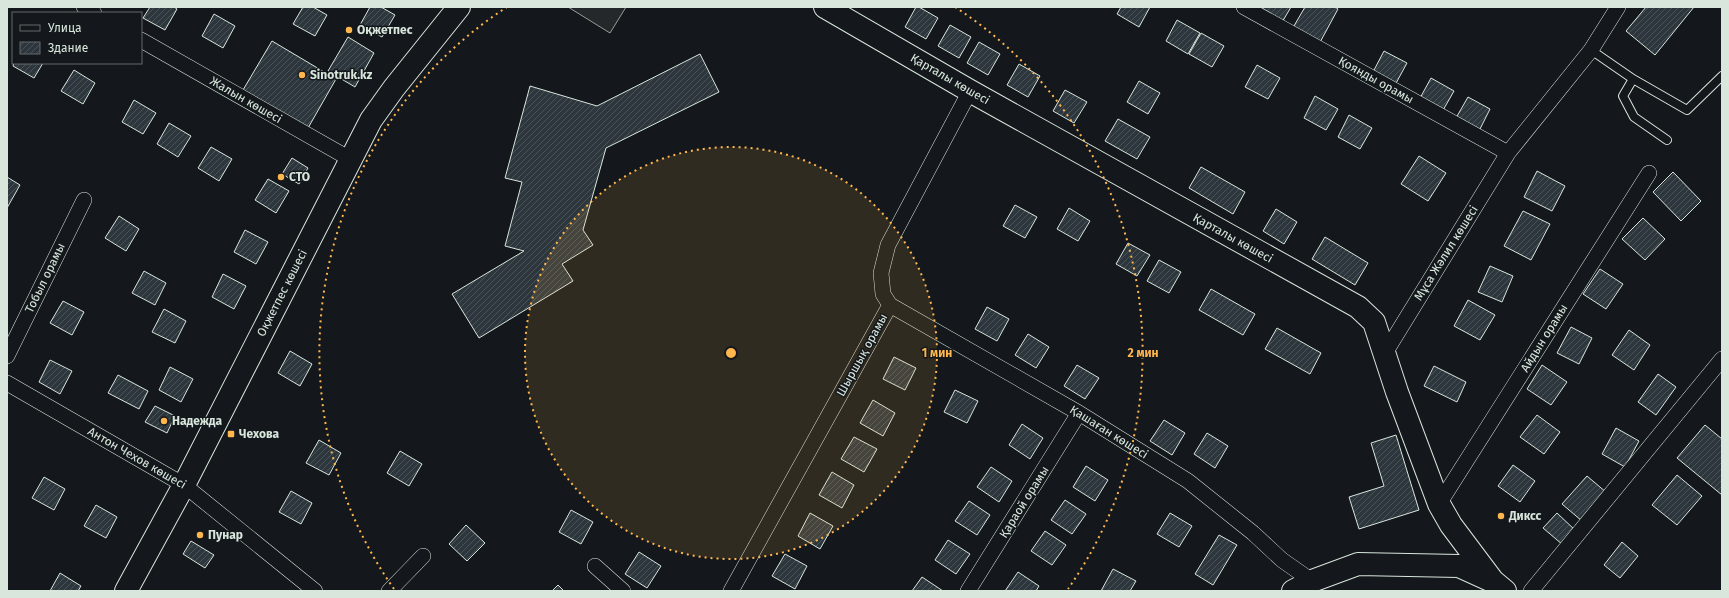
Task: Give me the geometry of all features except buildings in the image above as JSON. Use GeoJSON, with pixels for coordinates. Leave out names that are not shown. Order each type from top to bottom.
{"type":"FeatureCollection","features":[{"type":"Feature","properties":{"kind":"street","name":"Оқжетпес көшесі"},"geometry":{"type":"LineString","coordinates":[[126,591],[184,485],[371,120],[389,94],[459,7]]}},
{"type":"Feature","properties":{"kind":"street","name":"Қарталы көшесі"},"geometry":{"type":"LineString","coordinates":[[825,7],[970,91],[1358,307],[1374,322],[1397,392],[1439,504],[1452,525],[1499,586]]}},
{"type":"Feature","properties":{"kind":"street","name":"Қоянды орамы"},"geometry":{"type":"LineString","coordinates":[[1244,7],[1508,153]]}},
{"type":"Feature","properties":{"kind":"street","name":"Мұса Жәлил көшесі"},"geometry":{"type":"LineString","coordinates":[[1385,353],[1508,153],[1591,50],[1618,7]]}},
{"type":"Feature","properties":{"kind":"street","name":"Жалын көшесі"},"geometry":{"type":"LineString","coordinates":[[142,41],[350,159]]}},
{"type":"Feature","properties":{"kind":"street","name":"Шыршық орамы"},"geometry":{"type":"LineString","coordinates":[[731,591],[890,305],[883,294],[881,274],[888,245],[970,91]]}},
{"type":"Feature","properties":{"kind":"street","name":"Айдын орамы"},"geometry":{"type":"LineString","coordinates":[[1439,504],[1649,173]]}},
{"type":"Feature","properties":{"kind":"street","name":"Тобыл орамы"},"geometry":{"type":"LineString","coordinates":[[7,356],[84,200]]}},
{"type":"Feature","properties":{"kind":"street","name":"Қашаған көшесі"},"geometry":{"type":"LineString","coordinates":[[890,305],[1079,413],[1188,481],[1253,533],[1282,560],[1303,586]]}},
{"type":"Feature","properties":{"kind":"street"},"geometry":{"type":"LineString","coordinates":[[1531,591],[1722,359]]}},
{"type":"Feature","properties":{"kind":"street","name":"Антон Чехов көшесі"},"geometry":{"type":"LineString","coordinates":[[7,383],[184,485],[315,591]]}},
{"type":"Feature","properties":{"kind":"street","name":"Қараой орамы"},"geometry":{"type":"LineString","coordinates":[[968,591],[1079,413]]}},
{"type":"Feature","properties":{"kind":"street"},"geometry":{"type":"LineString","coordinates":[[389,591],[423,556]]}},
{"type":"Feature","properties":{"kind":"street"},"geometry":{"type":"LineString","coordinates":[[1303,586],[1358,564],[1405,564],[1459,566],[1499,586]]}},
{"type":"Feature","properties":{"kind":"street"},"geometry":{"type":"LineString","coordinates":[[595,566],[624,591]]}},
{"type":"Feature","properties":{"kind":"lane"},"geometry":{"type":"LineString","coordinates":[[1591,50],[1634,79],[1687,110],[1722,76]]}},
{"type":"Feature","properties":{"kind":"lane"},"geometry":{"type":"LineString","coordinates":[[1634,79],[1623,96],[1634,117],[1667,140]]}},
{"type":"Feature","properties":{"kind":"shaded area"},"geometry":{"type":"Polygon","coordinates":[[[568,7],[626,7],[610,33],[568,7]]]}},
{"type":"Feature","properties":{"kind":"place","name":"Оқжетпес"},"geometry":{"type":"Point","coordinates":[349,30]}},
{"type":"Feature","properties":{"kind":"place","name":"Sinotruk.kz"},"geometry":{"type":"Point","coordinates":[302,75]}},
{"type":"Feature","properties":{"kind":"place","name":"СТО"},"geometry":{"type":"Point","coordinates":[281,177]}},
{"type":"Feature","properties":{"kind":"place","name":"Надежда"},"geometry":{"type":"Point","coordinates":[164,421]}},
{"type":"Feature","properties":{"kind":"place","name":"Чехова"},"geometry":{"type":"Point","coordinates":[231,434]}},
{"type":"Feature","properties":{"kind":"place","name":"Диксс"},"geometry":{"type":"Point","coordinates":[1501,516]}},
{"type":"Feature","properties":{"kind":"place","name":"Пунар"},"geometry":{"type":"Point","coordinates":[200,535]}}]}
